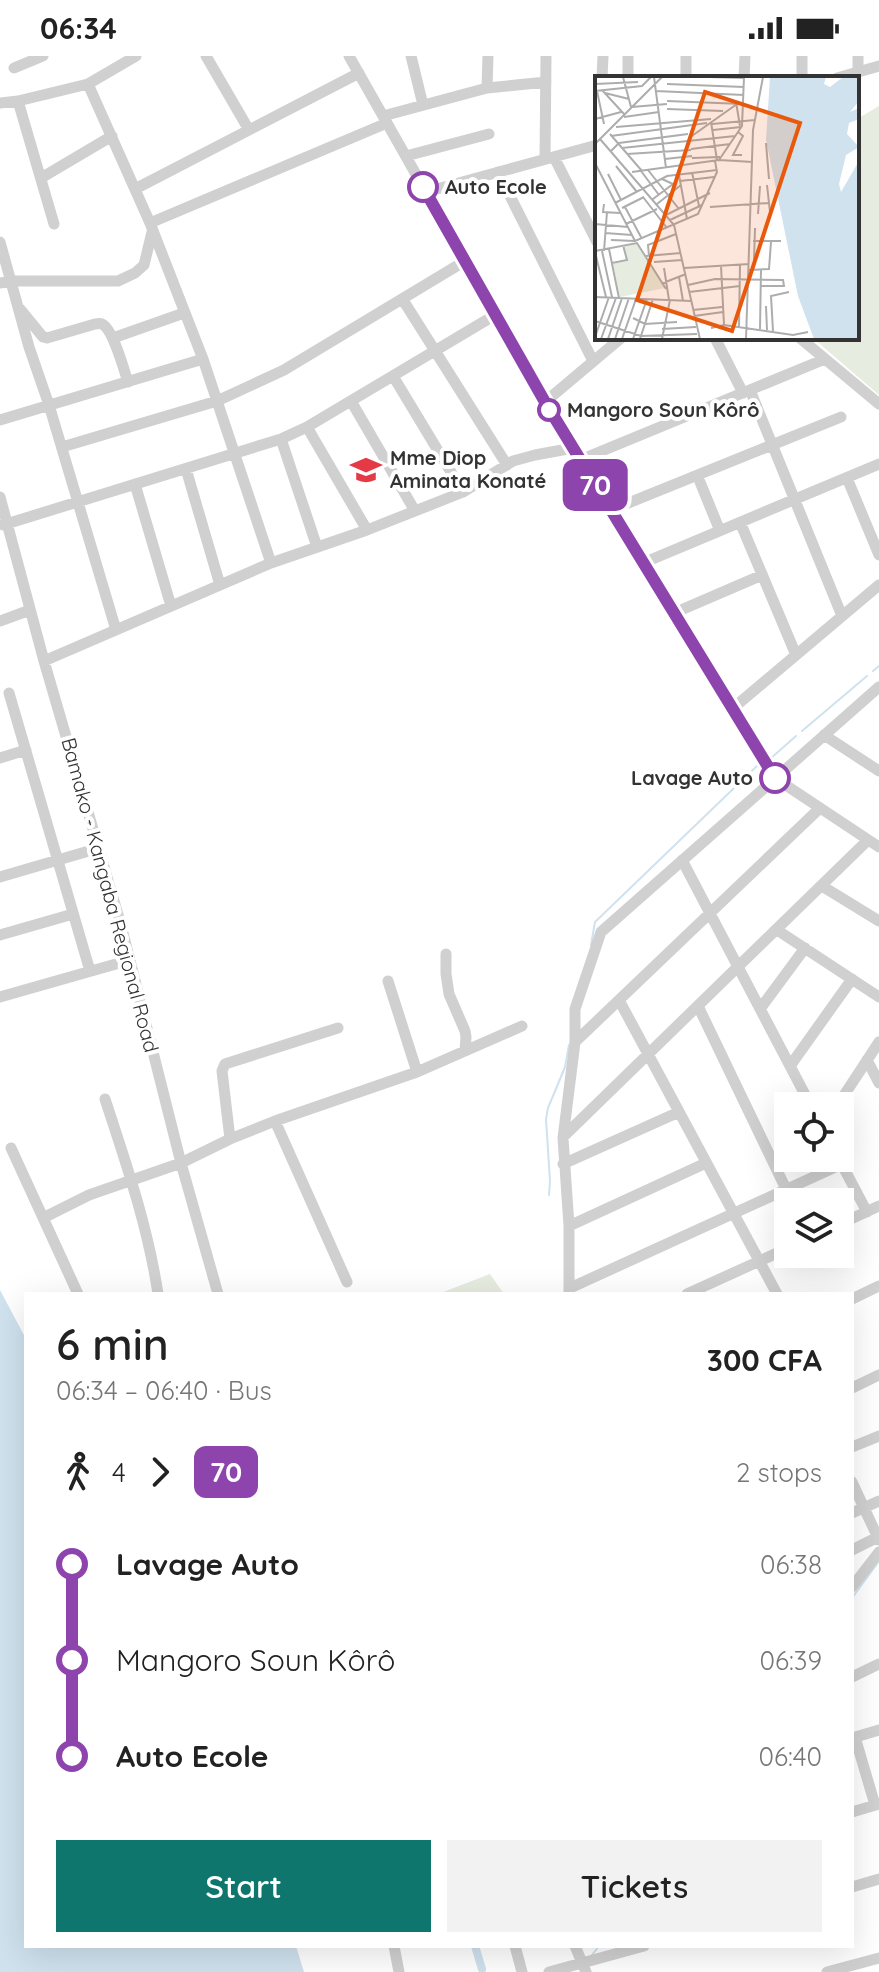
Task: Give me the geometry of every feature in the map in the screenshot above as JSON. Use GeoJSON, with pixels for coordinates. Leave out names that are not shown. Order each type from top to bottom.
{"type":"FeatureCollection","features":[{"type":"Feature","properties":{"kind":"street"},"geometry":{"type":"LineString","coordinates":[[14,68],[43,56]]}},
{"type":"Feature","properties":{"kind":"street"},"geometry":{"type":"LineString","coordinates":[[0,103],[88,84],[136,56]]}},
{"type":"Feature","properties":{"kind":"street"},"geometry":{"type":"LineString","coordinates":[[206,56],[249,130]]}},
{"type":"Feature","properties":{"kind":"street"},"geometry":{"type":"LineString","coordinates":[[349,56],[545,402],[775,778],[874,844],[822,886],[563,1138]]}},
{"type":"Feature","properties":{"kind":"street"},"geometry":{"type":"LineString","coordinates":[[411,56],[423,105]]}},
{"type":"Feature","properties":{"kind":"street"},"geometry":{"type":"LineString","coordinates":[[487,88],[488,56]]}},
{"type":"Feature","properties":{"kind":"street"},"geometry":{"type":"LineString","coordinates":[[546,56],[549,158],[595,238]]}},
{"type":"Feature","properties":{"kind":"street"},"geometry":{"type":"LineString","coordinates":[[602,76],[603,56]]}},
{"type":"Feature","properties":{"kind":"street"},"geometry":{"type":"LineString","coordinates":[[744,76],[745,56]]}},
{"type":"Feature","properties":{"kind":"street"},"geometry":{"type":"LineString","coordinates":[[858,56],[858,72]]}},
{"type":"Feature","properties":{"kind":"street"},"geometry":{"type":"LineString","coordinates":[[844,76],[879,66]]}},
{"type":"Feature","properties":{"kind":"street"},"geometry":{"type":"LineString","coordinates":[[135,189],[359,73]]}},
{"type":"Feature","properties":{"kind":"street"},"geometry":{"type":"LineString","coordinates":[[151,226],[423,105],[487,88],[546,82]]}},
{"type":"Feature","properties":{"kind":"street"},"geometry":{"type":"LineString","coordinates":[[88,84],[151,226],[203,359],[271,563]]}},
{"type":"Feature","properties":{"kind":"street"},"geometry":{"type":"LineString","coordinates":[[18,101],[54,224]]}},
{"type":"Feature","properties":{"kind":"street"},"geometry":{"type":"LineString","coordinates":[[406,156],[489,134]]}},
{"type":"Feature","properties":{"kind":"street"},"geometry":{"type":"LineString","coordinates":[[41,178],[112,136]]}},
{"type":"Feature","properties":{"kind":"street"},"geometry":{"type":"LineString","coordinates":[[426,192],[595,146]]}},
{"type":"Feature","properties":{"kind":"street"},"geometry":{"type":"LineString","coordinates":[[498,172],[593,361]]}},
{"type":"Feature","properties":{"kind":"street"},"geometry":{"type":"LineString","coordinates":[[6,282],[118,281],[144,265],[151,226]]}},
{"type":"Feature","properties":{"kind":"street"},"geometry":{"type":"LineString","coordinates":[[0,242],[6,282],[18,305],[43,337],[101,323],[113,338],[128,382]]}},
{"type":"Feature","properties":{"kind":"street"},"geometry":{"type":"LineString","coordinates":[[62,447],[217,401],[284,370],[465,261]]}},
{"type":"Feature","properties":{"kind":"street"},"geometry":{"type":"LineString","coordinates":[[403,300],[507,465]]}},
{"type":"Feature","properties":{"kind":"street"},"geometry":{"type":"LineString","coordinates":[[18,305],[116,630]]}},
{"type":"Feature","properties":{"kind":"street"},"geometry":{"type":"LineString","coordinates":[[113,338],[184,313]]}},
{"type":"Feature","properties":{"kind":"street"},"geometry":{"type":"LineString","coordinates":[[4,525],[281,439],[307,427],[495,315]]}},
{"type":"Feature","properties":{"kind":"street"},"geometry":{"type":"LineString","coordinates":[[545,402],[619,340]]}},
{"type":"Feature","properties":{"kind":"street"},"geometry":{"type":"LineString","coordinates":[[716,340],[747,391],[773,445],[842,616]]}},
{"type":"Feature","properties":{"kind":"street"},"geometry":{"type":"LineString","coordinates":[[802,340],[879,404]]}},
{"type":"Feature","properties":{"kind":"street"},"geometry":{"type":"LineString","coordinates":[[0,420],[203,359]]}},
{"type":"Feature","properties":{"kind":"street"},"geometry":{"type":"LineString","coordinates":[[580,460],[825,359]]}},
{"type":"Feature","properties":{"kind":"street"},"geometry":{"type":"LineString","coordinates":[[393,376],[463,492]]}},
{"type":"Feature","properties":{"kind":"street"},"geometry":{"type":"LineString","coordinates":[[351,401],[415,511]]}},
{"type":"Feature","properties":{"kind":"street"},"geometry":{"type":"LineString","coordinates":[[611,510],[841,417]]}},
{"type":"Feature","properties":{"kind":"street"},"geometry":{"type":"LineString","coordinates":[[307,427],[367,530]]}},
{"type":"Feature","properties":{"kind":"street"},"geometry":{"type":"LineString","coordinates":[[281,439],[317,547]]}},
{"type":"Feature","properties":{"kind":"street"},"geometry":{"type":"LineString","coordinates":[[44,661],[271,563],[463,492],[513,461],[573,448]]}},
{"type":"Feature","properties":{"kind":"street"},"geometry":{"type":"LineString","coordinates":[[643,563],[879,464]]}},
{"type":"Feature","properties":{"kind":"street"},"geometry":{"type":"LineString","coordinates":[[186,469],[220,585]]}},
{"type":"Feature","properties":{"kind":"street"},"geometry":{"type":"LineString","coordinates":[[847,478],[879,555]]}},
{"type":"Feature","properties":{"kind":"street"},"geometry":{"type":"LineString","coordinates":[[700,482],[720,531]]}},
{"type":"Feature","properties":{"kind":"street"},"geometry":{"type":"LineString","coordinates":[[135,484],[171,606]]}},
{"type":"Feature","properties":{"kind":"street","name":"Bamako - Kangaba Regional Road"},"geometry":{"type":"LineString","coordinates":[[0,497],[4,525],[99,848],[217,1292]]}},
{"type":"Feature","properties":{"kind":"street"},"geometry":{"type":"LineString","coordinates":[[740,522],[796,655]]}},
{"type":"Feature","properties":{"kind":"street"},"geometry":{"type":"LineString","coordinates":[[674,613],[762,575]]}},
{"type":"Feature","properties":{"kind":"street"},"geometry":{"type":"LineString","coordinates":[[732,709],[875,589],[879,602]]}},
{"type":"Feature","properties":{"kind":"street"},"geometry":{"type":"LineString","coordinates":[[0,621],[30,610]]}},
{"type":"Feature","properties":{"kind":"street"},"geometry":{"type":"LineString","coordinates":[[9,693],[90,971]]}},
{"type":"Feature","properties":{"kind":"street"},"geometry":{"type":"LineString","coordinates":[[774,1195],[569,1291],[569,1226],[563,1138],[575,1042],[575,1009],[601,932],[824,735],[876,694]]}},
{"type":"Feature","properties":{"kind":"street"},"geometry":{"type":"LineString","coordinates":[[824,735],[879,771]]}},
{"type":"Feature","properties":{"kind":"street"},"geometry":{"type":"LineString","coordinates":[[0,758],[26,750]]}},
{"type":"Feature","properties":{"kind":"street"},"geometry":{"type":"LineString","coordinates":[[575,1042],[820,808]]}},
{"type":"Feature","properties":{"kind":"street"},"geometry":{"type":"LineString","coordinates":[[0,877],[99,848]]}},
{"type":"Feature","properties":{"kind":"street"},"geometry":{"type":"LineString","coordinates":[[682,860],[804,1092]]}},
{"type":"Feature","properties":{"kind":"street"},"geometry":{"type":"LineString","coordinates":[[822,886],[879,921]]}},
{"type":"Feature","properties":{"kind":"street"},"geometry":{"type":"LineString","coordinates":[[0,935],[73,914]]}},
{"type":"Feature","properties":{"kind":"street"},"geometry":{"type":"LineString","coordinates":[[777,930],[879,997]]}},
{"type":"Feature","properties":{"kind":"street"},"geometry":{"type":"LineString","coordinates":[[760,1009],[805,948]]}},
{"type":"Feature","properties":{"kind":"street"},"geometry":{"type":"LineString","coordinates":[[446,954],[447,985],[465,1031],[465,1051]]}},
{"type":"Feature","properties":{"kind":"street"},"geometry":{"type":"LineString","coordinates":[[0,997],[130,960]]}},
{"type":"Feature","properties":{"kind":"street"},"geometry":{"type":"LineString","coordinates":[[790,1066],[852,979]]}},
{"type":"Feature","properties":{"kind":"street"},"geometry":{"type":"LineString","coordinates":[[388,981],[417,1072]]}},
{"type":"Feature","properties":{"kind":"street"},"geometry":{"type":"LineString","coordinates":[[619,1000],[776,1292]]}},
{"type":"Feature","properties":{"kind":"street"},"geometry":{"type":"LineString","coordinates":[[698,1006],[786,1188]]}},
{"type":"Feature","properties":{"kind":"street"},"geometry":{"type":"LineString","coordinates":[[43,1218],[89,1195],[181,1163],[275,1121],[417,1072],[522,1026]]}},
{"type":"Feature","properties":{"kind":"street"},"geometry":{"type":"LineString","coordinates":[[230,1139],[222,1071],[225,1064],[338,1028]]}},
{"type":"Feature","properties":{"kind":"street"},"geometry":{"type":"LineString","coordinates":[[846,1092],[879,1042]]}},
{"type":"Feature","properties":{"kind":"street"},"geometry":{"type":"LineString","coordinates":[[867,1060],[879,1083]]}},
{"type":"Feature","properties":{"kind":"street"},"geometry":{"type":"LineString","coordinates":[[105,1099],[132,1180],[152,1254],[158,1292]]}},
{"type":"Feature","properties":{"kind":"street"},"geometry":{"type":"LineString","coordinates":[[563,1164],[679,1112]]}},
{"type":"Feature","properties":{"kind":"street"},"geometry":{"type":"LineString","coordinates":[[275,1121],[347,1282]]}},
{"type":"Feature","properties":{"kind":"street"},"geometry":{"type":"LineString","coordinates":[[11,1148],[77,1292]]}},
{"type":"Feature","properties":{"kind":"street"},"geometry":{"type":"LineString","coordinates":[[569,1226],[706,1163]]}},
{"type":"Feature","properties":{"kind":"street"},"geometry":{"type":"LineString","coordinates":[[788,1188],[819,1172]]}},
{"type":"Feature","properties":{"kind":"street"},"geometry":{"type":"LineString","coordinates":[[846,1172],[867,1212]]}},
{"type":"Feature","properties":{"kind":"street"},"geometry":{"type":"LineString","coordinates":[[854,1218],[879,1206]]}},
{"type":"Feature","properties":{"kind":"street"},"geometry":{"type":"LineString","coordinates":[[691,1292],[774,1254]]}},
{"type":"Feature","properties":{"kind":"street"},"geometry":{"type":"LineString","coordinates":[[854,1298],[879,1286]]}},
{"type":"Feature","properties":{"kind":"street"},"geometry":{"type":"LineString","coordinates":[[854,1387],[879,1375]]}},
{"type":"Feature","properties":{"kind":"street"},"geometry":{"type":"LineString","coordinates":[[854,1446],[879,1436]]}},
{"type":"Feature","properties":{"kind":"street"},"geometry":{"type":"LineString","coordinates":[[854,1486],[878,1538],[854,1549]]}},
{"type":"Feature","properties":{"kind":"street"},"geometry":{"type":"LineString","coordinates":[[854,1512],[879,1501]]}},
{"type":"Feature","properties":{"kind":"street"},"geometry":{"type":"LineString","coordinates":[[854,1584],[879,1552]]}},
{"type":"Feature","properties":{"kind":"street"},"geometry":{"type":"LineString","coordinates":[[854,1676],[879,1664]]}},
{"type":"Feature","properties":{"kind":"street"},"geometry":{"type":"LineString","coordinates":[[854,1811],[877,1804],[854,1737],[879,1730]]}},
{"type":"Feature","properties":{"kind":"street"},"geometry":{"type":"LineString","coordinates":[[854,1886],[879,1879]]}},
{"type":"Feature","properties":{"kind":"street"},"geometry":{"type":"LineString","coordinates":[[394,1948],[399,1972]]}},
{"type":"Feature","properties":{"kind":"street"},"geometry":{"type":"LineString","coordinates":[[516,1948],[522,1972]]}},
{"type":"Feature","properties":{"kind":"street"},"geometry":{"type":"LineString","coordinates":[[549,1972],[583,1957],[633,1948]]}},
{"type":"Feature","properties":{"kind":"street"},"geometry":{"type":"LineString","coordinates":[[827,1972],[879,1958]]}},
{"type":"Feature","properties":{"kind":"shaded area"},"geometry":{"type":"Polygon","coordinates":[[[879,106],[879,395],[815,340],[859,340],[859,118],[879,106]]]}},
{"type":"Feature","properties":{"kind":"shaded area"},"geometry":{"type":"Polygon","coordinates":[[[490,1274],[503,1292],[443,1292],[490,1274]]]}},
{"type":"Feature","properties":{"kind":"water"},"geometry":{"type":"Polygon","coordinates":[[[0,1290],[24,1335],[24,1948],[297,1948],[304,1972],[0,1972],[0,1290]]]}},
{"type":"Feature","properties":{"kind":"waterway"},"geometry":{"type":"LineString","coordinates":[[873,671],[879,666]]}},
{"type":"Feature","properties":{"kind":"waterway"},"geometry":{"type":"LineString","coordinates":[[802,731],[867,676]]}},
{"type":"Feature","properties":{"kind":"waterway"},"geometry":{"type":"LineString","coordinates":[[770,759],[796,736]]}},
{"type":"Feature","properties":{"kind":"waterway"},"geometry":{"type":"LineString","coordinates":[[591,945],[595,922],[759,764]]}},
{"type":"Feature","properties":{"kind":"waterway"},"geometry":{"type":"LineString","coordinates":[[549,1195],[546,1119],[565,1067],[569,1045]]}},
{"type":"Feature","properties":{"kind":"waterway"},"geometry":{"type":"LineString","coordinates":[[854,1595],[879,1561]]}},
{"type":"Feature","properties":{"kind":"waterway"},"geometry":{"type":"LineString","coordinates":[[476,1948],[482,1969]]}},
{"type":"Feature","properties":{"kind":"waterway"},"geometry":{"type":"LineString","coordinates":[[592,1955],[597,1948]]}},
{"type":"Feature","properties":{"kind":"bus line","name":"70"},"geometry":{"type":"LineString","coordinates":[[423,187],[545,402],[775,778]]}},
{"type":"Feature","properties":{"kind":"place","name":"Auto Ecole"},"geometry":{"type":"Point","coordinates":[423,187]}},
{"type":"Feature","properties":{"kind":"place","name":"Mangoro Soun Kôrô"},"geometry":{"type":"Point","coordinates":[549,410]}},
{"type":"Feature","properties":{"kind":"place","name":"Mme Diop Aminata Konaté"},"geometry":{"type":"Point","coordinates":[366,470]}},
{"type":"Feature","properties":{"kind":"place","name":"Lavage Auto"},"geometry":{"type":"Point","coordinates":[775,778]}}]}
